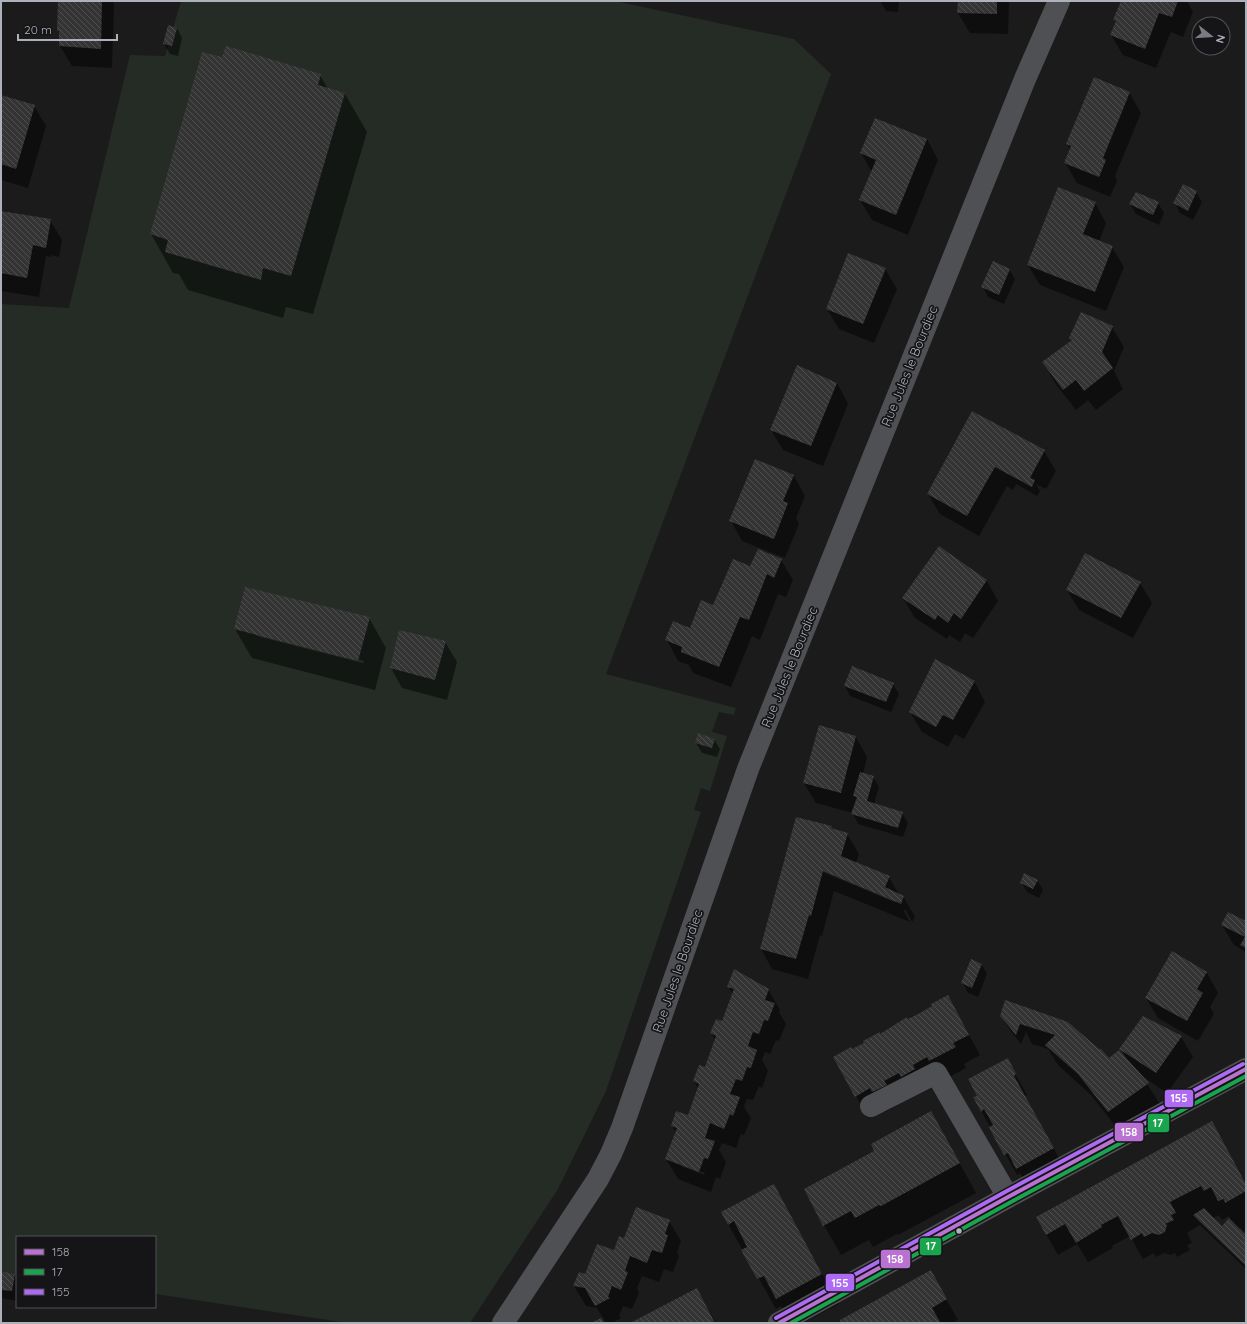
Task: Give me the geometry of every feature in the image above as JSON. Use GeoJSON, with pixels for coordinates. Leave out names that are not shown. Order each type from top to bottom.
{"type":"FeatureCollection","features":[{"type":"Feature","properties":{"kind":"street","name":"Rue Jules le Bourdiec"},"geometry":{"type":"LineString","coordinates":[[504,1323],[598,1179],[622,1128],[748,769],[1016,101],[1059,1]]}},
{"type":"Feature","properties":{"kind":"street"},"geometry":{"type":"LineString","coordinates":[[779,1323],[1008,1197],[1246,1070]]}},
{"type":"Feature","properties":{"kind":"street"},"geometry":{"type":"LineString","coordinates":[[871,1106],[936,1073],[1008,1197]]}},
{"type":"Feature","properties":{"kind":"shaded area"},"geometry":{"type":"Polygon","coordinates":[[[181,1],[615,1],[794,39],[831,74],[606,674],[736,708],[734,715],[719,712],[712,732],[727,736],[710,791],[701,788],[694,810],[701,812],[606,1091],[558,1189],[470,1323],[348,1323],[156,1294],[156,1236],[16,1236],[16,1274],[1,1271],[1,304],[69,308],[130,55],[165,56],[181,1]]]}},
{"type":"Feature","properties":{"kind":"building"},"geometry":{"type":"Polygon","coordinates":[[[58,1],[102,1],[101,49],[59,46],[59,31],[57,31],[58,1]]]}},
{"type":"Feature","properties":{"kind":"building"},"geometry":{"type":"Polygon","coordinates":[[[958,1],[997,1],[997,14],[957,13],[958,1]]]}},
{"type":"Feature","properties":{"kind":"building"},"geometry":{"type":"Polygon","coordinates":[[[1121,1],[1178,1],[1172,17],[1159,13],[1145,49],[1110,35],[1116,21],[1113,20],[1121,1]]]}},
{"type":"Feature","properties":{"kind":"building"},"geometry":{"type":"Polygon","coordinates":[[[168,25],[177,28],[172,46],[163,44],[168,25]]]}},
{"type":"Feature","properties":{"kind":"building"},"geometry":{"type":"Polygon","coordinates":[[[226,46],[321,74],[318,85],[345,93],[291,276],[263,268],[261,280],[165,252],[168,240],[150,234],[202,52],[222,57],[226,46]]]}},
{"type":"Feature","properties":{"kind":"building"},"geometry":{"type":"Polygon","coordinates":[[[1094,77],[1130,92],[1103,158],[1106,160],[1099,177],[1064,163],[1071,146],[1066,144],[1094,77]]]}},
{"type":"Feature","properties":{"kind":"building"},"geometry":{"type":"Polygon","coordinates":[[[1,95],[35,105],[16,169],[1,164],[1,95]]]}},
{"type":"Feature","properties":{"kind":"building"},"geometry":{"type":"Polygon","coordinates":[[[875,118],[927,139],[896,215],[859,200],[876,160],[860,153],[875,118]]]}},
{"type":"Feature","properties":{"kind":"building"},"geometry":{"type":"Polygon","coordinates":[[[1183,184],[1197,191],[1188,211],[1173,203],[1183,184]]]}},
{"type":"Feature","properties":{"kind":"building"},"geometry":{"type":"Polygon","coordinates":[[[1058,187],[1096,202],[1083,234],[1113,246],[1095,292],[1027,265],[1058,187]]]}},
{"type":"Feature","properties":{"kind":"building"},"geometry":{"type":"Polygon","coordinates":[[[1136,192],[1159,202],[1153,215],[1129,204],[1136,192]]]}},
{"type":"Feature","properties":{"kind":"building"},"geometry":{"type":"Polygon","coordinates":[[[1,211],[51,219],[46,248],[33,245],[27,278],[1,273],[1,211]]]}},
{"type":"Feature","properties":{"kind":"building"},"geometry":{"type":"Polygon","coordinates":[[[848,253],[886,268],[863,324],[826,309],[848,253]]]}},
{"type":"Feature","properties":{"kind":"building"},"geometry":{"type":"Polygon","coordinates":[[[993,261],[1010,269],[999,295],[981,287],[993,261]]]}},
{"type":"Feature","properties":{"kind":"building"},"geometry":{"type":"Polygon","coordinates":[[[1081,312],[1113,326],[1102,352],[1113,368],[1084,391],[1076,380],[1063,390],[1042,362],[1072,340],[1069,338],[1081,312]]]}},
{"type":"Feature","properties":{"kind":"building"},"geometry":{"type":"Polygon","coordinates":[[[797,365],[837,383],[811,446],[770,430],[797,365]]]}},
{"type":"Feature","properties":{"kind":"building"},"geometry":{"type":"Polygon","coordinates":[[[972,411],[1045,450],[1030,478],[1035,480],[1032,487],[995,467],[967,516],[927,494],[972,411]]]}},
{"type":"Feature","properties":{"kind":"building"},"geometry":{"type":"Polygon","coordinates":[[[755,459],[794,475],[783,501],[788,503],[774,539],[729,521],[755,459]]]}},
{"type":"Feature","properties":{"kind":"building"},"geometry":{"type":"Polygon","coordinates":[[[939,546],[987,580],[961,619],[954,613],[948,623],[938,615],[935,620],[902,598],[939,546]]]}},
{"type":"Feature","properties":{"kind":"building"},"geometry":{"type":"Polygon","coordinates":[[[758,549],[782,559],[774,578],[767,574],[749,620],[740,617],[719,667],[681,652],[682,647],[665,640],[673,621],[690,628],[701,600],[713,605],[733,559],[750,566],[758,549]]]}},
{"type":"Feature","properties":{"kind":"building"},"geometry":{"type":"Polygon","coordinates":[[[1085,553],[1141,582],[1121,618],[1066,590],[1085,553]]]}},
{"type":"Feature","properties":{"kind":"building"},"geometry":{"type":"Polygon","coordinates":[[[245,587],[370,617],[358,661],[234,629],[245,587]]]}},
{"type":"Feature","properties":{"kind":"building"},"geometry":{"type":"Polygon","coordinates":[[[399,630],[446,641],[435,680],[390,668],[399,630]]]}},
{"type":"Feature","properties":{"kind":"building"},"geometry":{"type":"Polygon","coordinates":[[[935,659],[975,681],[953,720],[943,715],[936,727],[909,712],[935,659]]]}},
{"type":"Feature","properties":{"kind":"building"},"geometry":{"type":"Polygon","coordinates":[[[852,666],[894,683],[886,702],[844,686],[852,666]]]}},
{"type":"Feature","properties":{"kind":"building"},"geometry":{"type":"Polygon","coordinates":[[[819,725],[856,736],[841,793],[803,783],[819,725]]]}},
{"type":"Feature","properties":{"kind":"building"},"geometry":{"type":"Polygon","coordinates":[[[698,733],[715,739],[712,748],[695,743],[698,733]]]}},
{"type":"Feature","properties":{"kind":"building"},"geometry":{"type":"Polygon","coordinates":[[[860,772],[874,776],[867,801],[903,812],[898,828],[851,814],[857,797],[853,796],[860,772]]]}},
{"type":"Feature","properties":{"kind":"building"},"geometry":{"type":"Polygon","coordinates":[[[796,817],[832,826],[831,828],[848,833],[841,856],[890,876],[885,887],[904,896],[901,904],[823,871],[811,916],[809,915],[796,959],[760,949],[796,817]]]}},
{"type":"Feature","properties":{"kind":"building"},"geometry":{"type":"Polygon","coordinates":[[[1024,873],[1038,880],[1033,889],[1020,883],[1024,873]]]}},
{"type":"Feature","properties":{"kind":"building"},"geometry":{"type":"Polygon","coordinates":[[[1228,912],[1246,921],[1246,948],[1240,945],[1245,937],[1221,925],[1228,912]]]}},
{"type":"Feature","properties":{"kind":"building"},"geometry":{"type":"Polygon","coordinates":[[[1172,951],[1207,972],[1197,989],[1203,993],[1187,1021],[1145,998],[1172,951]]]}},
{"type":"Feature","properties":{"kind":"building"},"geometry":{"type":"Polygon","coordinates":[[[971,959],[982,964],[972,988],[961,983],[971,959]]]}},
{"type":"Feature","properties":{"kind":"building"},"geometry":{"type":"Polygon","coordinates":[[[734,969],[769,989],[765,1000],[775,1003],[768,1021],[764,1020],[759,1034],[753,1032],[748,1046],[757,1050],[751,1068],[747,1067],[742,1081],[736,1079],[730,1094],[740,1097],[733,1116],[730,1114],[724,1129],[710,1123],[705,1138],[715,1141],[708,1159],[704,1158],[699,1172],[665,1159],[677,1128],[671,1126],[676,1111],[688,1115],[699,1084],[693,1081],[699,1065],[705,1067],[716,1036],[710,1033],[716,1019],[722,1021],[734,989],[727,987],[734,969]]]}},
{"type":"Feature","properties":{"kind":"building"},"geometry":{"type":"Polygon","coordinates":[[[948,995],[969,1035],[953,1043],[956,1047],[929,1061],[927,1057],[913,1065],[915,1069],[901,1077],[899,1073],[884,1081],[887,1085],[872,1092],[870,1088],[855,1097],[833,1057],[851,1047],[852,1049],[864,1043],[863,1041],[880,1032],[880,1034],[907,1017],[908,1019],[920,1013],[932,1006],[931,1004],[948,995]]]}},
{"type":"Feature","properties":{"kind":"building"},"geometry":{"type":"Polygon","coordinates":[[[1005,1000],[1068,1022],[1099,1049],[1101,1049],[1109,1058],[1119,1050],[1149,1083],[1108,1112],[1078,1074],[1045,1045],[1055,1035],[1020,1024],[1016,1035],[1000,1016],[1005,1000]]]}},
{"type":"Feature","properties":{"kind":"building"},"geometry":{"type":"Polygon","coordinates":[[[1143,1016],[1182,1036],[1156,1073],[1119,1049],[1143,1016]]]}},
{"type":"Feature","properties":{"kind":"building"},"geometry":{"type":"Polygon","coordinates":[[[1008,1058],[1016,1074],[1014,1076],[1054,1148],[1016,1169],[1008,1153],[1004,1155],[996,1141],[989,1127],[993,1125],[984,1109],[981,1112],[973,1097],[977,1096],[968,1079],[1008,1058]]]}},
{"type":"Feature","properties":{"kind":"building"},"geometry":{"type":"Polygon","coordinates":[[[931,1111],[960,1163],[881,1206],[879,1205],[855,1218],[851,1211],[823,1226],[804,1189],[874,1151],[871,1144],[931,1111]]]}},
{"type":"Feature","properties":{"kind":"building"},"geometry":{"type":"Polygon","coordinates":[[[1212,1121],[1246,1184],[1246,1191],[1225,1203],[1224,1199],[1218,1201],[1211,1187],[1204,1191],[1201,1186],[1170,1202],[1176,1213],[1171,1215],[1174,1220],[1165,1224],[1167,1225],[1165,1232],[1159,1235],[1152,1233],[1144,1237],[1142,1233],[1131,1240],[1118,1216],[1101,1225],[1102,1227],[1076,1243],[1065,1224],[1046,1235],[1036,1217],[1212,1121]]]}},
{"type":"Feature","properties":{"kind":"building"},"geometry":{"type":"Polygon","coordinates":[[[774,1184],[822,1274],[776,1299],[764,1276],[757,1279],[741,1250],[747,1247],[734,1221],[728,1225],[721,1212],[774,1184]]]}},
{"type":"Feature","properties":{"kind":"building"},"geometry":{"type":"Polygon","coordinates":[[[636,1207],[670,1220],[665,1234],[668,1235],[662,1253],[652,1250],[647,1263],[630,1256],[625,1271],[628,1272],[621,1290],[612,1286],[608,1297],[610,1298],[595,1306],[585,1288],[573,1286],[579,1272],[585,1274],[597,1244],[614,1250],[619,1236],[624,1238],[636,1207]]]}},
{"type":"Feature","properties":{"kind":"building"},"geometry":{"type":"Polygon","coordinates":[[[1204,1208],[1222,1226],[1229,1218],[1246,1235],[1246,1266],[1193,1215],[1204,1208]]]}},
{"type":"Feature","properties":{"kind":"building"},"geometry":{"type":"Polygon","coordinates":[[[931,1270],[947,1299],[932,1308],[940,1322],[841,1323],[840,1320],[931,1270]]]}},
{"type":"Feature","properties":{"kind":"building"},"geometry":{"type":"Polygon","coordinates":[[[1,1271],[15,1274],[12,1291],[1,1290],[1,1271]]]}},
{"type":"Feature","properties":{"kind":"building"},"geometry":{"type":"Polygon","coordinates":[[[697,1288],[715,1323],[630,1323],[697,1288]]]}},
{"type":"Feature","properties":{"kind":"building"},"geometry":{"type":"Polygon","coordinates":[[[601,1318],[604,1323],[591,1323],[601,1318]]]}},
{"type":"Feature","properties":{"kind":"transit line","name":"155"},"geometry":{"type":"LineString","coordinates":[[776,1318],[1005,1192],[1243,1064]]}},
{"type":"Feature","properties":{"kind":"transit line","name":"158"},"geometry":{"type":"LineString","coordinates":[[779,1323],[1008,1197],[1246,1069]]}},
{"type":"Feature","properties":{"kind":"transit line","name":"17"},"geometry":{"type":"LineString","coordinates":[[791,1323],[1011,1202],[1246,1076]]}}]}
